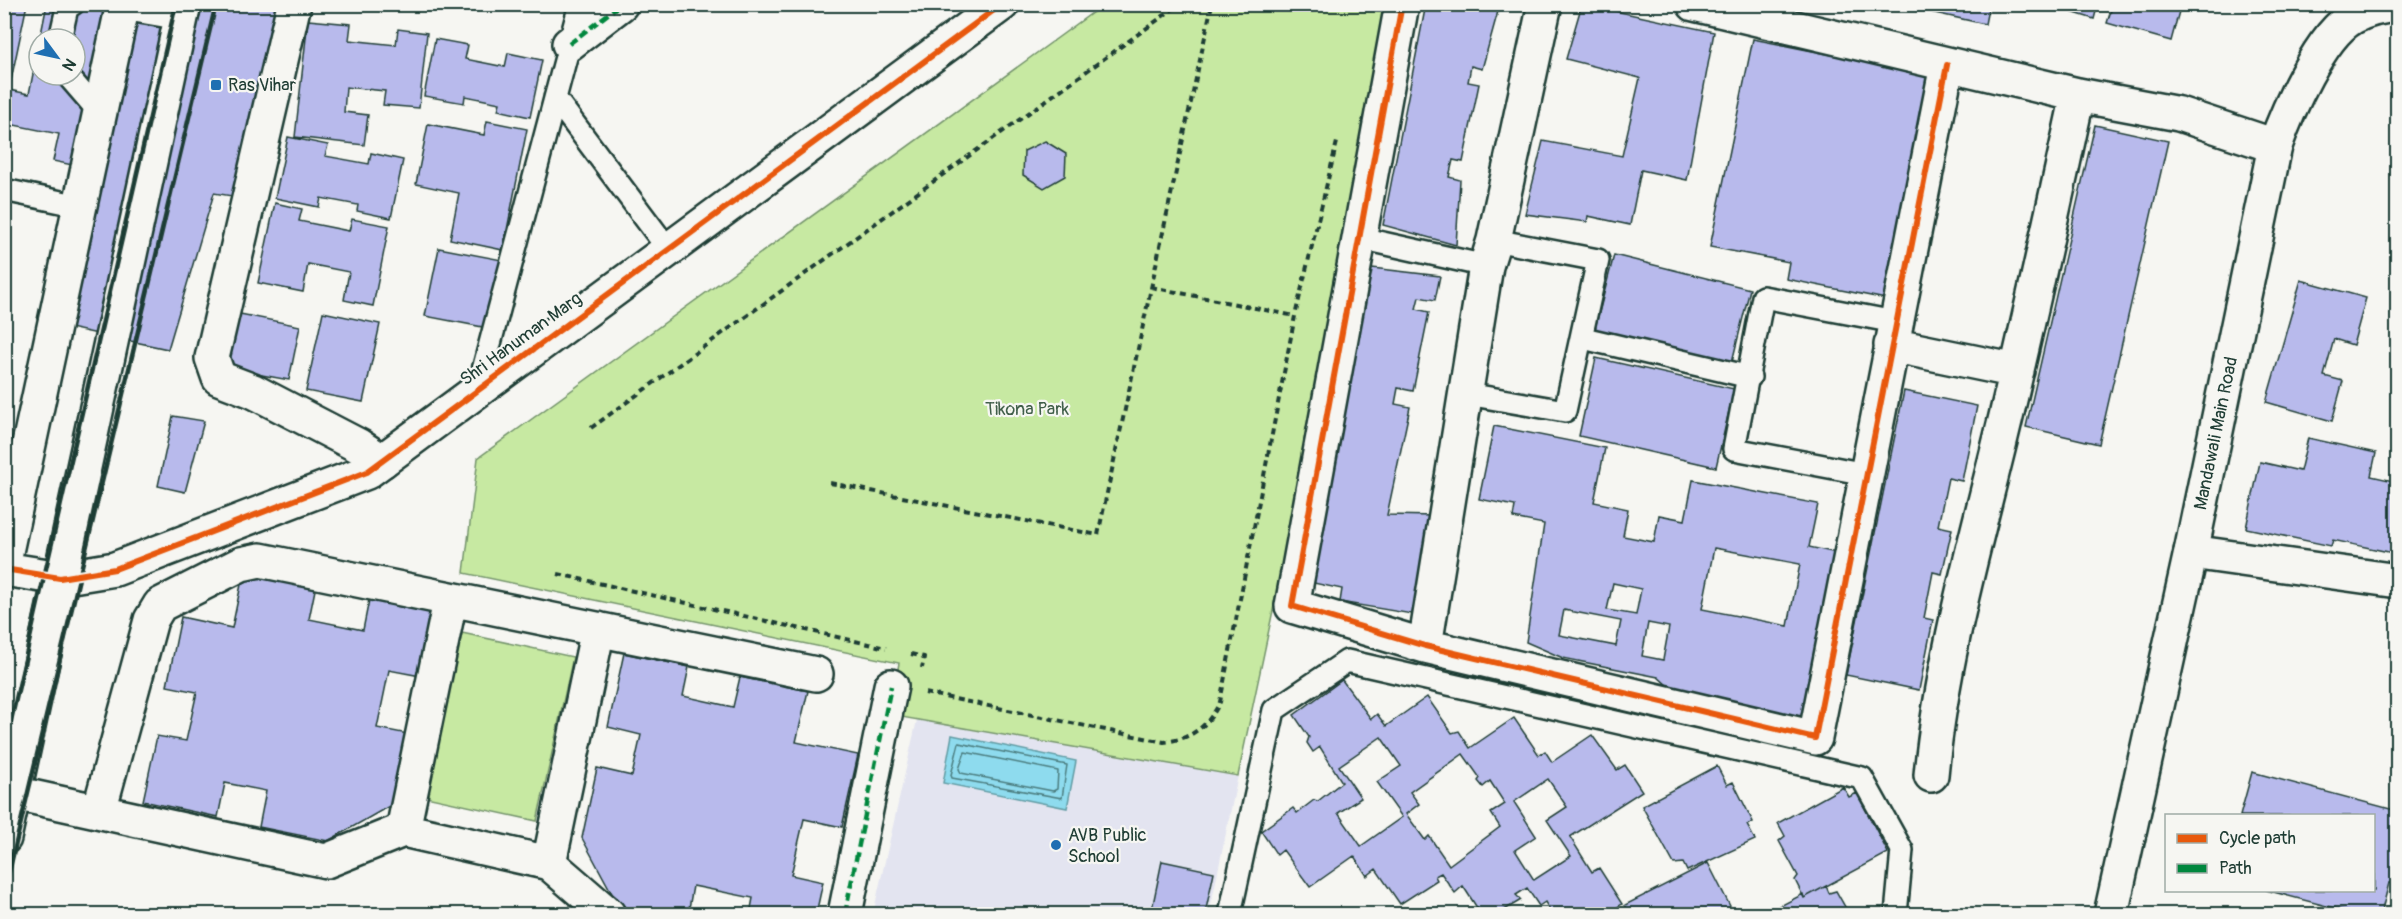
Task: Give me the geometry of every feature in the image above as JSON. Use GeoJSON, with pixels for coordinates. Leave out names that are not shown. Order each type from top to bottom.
{"type":"FeatureCollection","features":[{"type":"Feature","properties":{"kind":"street"},"geometry":{"type":"LineString","coordinates":[[4,561],[10,502],[80,206],[123,4]]}},
{"type":"Feature","properties":{"kind":"street"},"geometry":{"type":"LineString","coordinates":[[4,838],[183,9],[129,4]]}},
{"type":"Feature","properties":{"kind":"street"},"geometry":{"type":"LineString","coordinates":[[294,4],[213,358],[219,378],[263,397],[359,446],[382,461]]}},
{"type":"Feature","properties":{"kind":"street"},"geometry":{"type":"LineString","coordinates":[[569,44],[621,4]]}},
{"type":"Feature","properties":{"kind":"street"},"geometry":{"type":"LineString","coordinates":[[1402,4],[1292,606],[1425,646],[1815,738],[1947,64]]}},
{"type":"Feature","properties":{"kind":"street"},"geometry":{"type":"LineString","coordinates":[[1425,646],[1490,253],[1545,4]]}},
{"type":"Feature","properties":{"kind":"street"},"geometry":{"type":"LineString","coordinates":[[1694,4],[2078,94],[2179,114],[2275,146]]}},
{"type":"Feature","properties":{"kind":"street","name":"Mandawali Main Road"},"geometry":{"type":"LineString","coordinates":[[2111,915],[2191,552],[2275,146],[2292,100],[2348,11],[2397,5]]}},
{"type":"Feature","properties":{"kind":"street","name":"Shri Hanuman Marg"},"geometry":{"type":"LineString","coordinates":[[4,569],[60,578],[115,569],[367,472],[995,7]]}},
{"type":"Feature","properties":{"kind":"street"},"geometry":{"type":"LineString","coordinates":[[1931,775],[1936,728],[1958,614],[2017,371],[2078,94]]}},
{"type":"Feature","properties":{"kind":"street"},"geometry":{"type":"LineString","coordinates":[[1893,334],[2017,371]]}},
{"type":"Feature","properties":{"kind":"street"},"geometry":{"type":"LineString","coordinates":[[2191,552],[2397,581]]}},
{"type":"Feature","properties":{"kind":"street"},"geometry":{"type":"LineString","coordinates":[[99,812],[151,620],[160,605],[241,564],[260,560],[450,601],[816,674]]}},
{"type":"Feature","properties":{"kind":"street"},"geometry":{"type":"LineString","coordinates":[[404,831],[450,601]]}},
{"type":"Feature","properties":{"kind":"street"},"geometry":{"type":"LineString","coordinates":[[549,863],[598,629]]}},
{"type":"Feature","properties":{"kind":"street"},"geometry":{"type":"LineString","coordinates":[[845,915],[891,686]]}},
{"type":"Feature","properties":{"kind":"street"},"geometry":{"type":"LineString","coordinates":[[14,793],[326,861],[404,831],[549,863],[608,915]]}},
{"type":"Feature","properties":{"kind":"lane"},"geometry":{"type":"LineString","coordinates":[[63,27],[67,8],[73,4]]}},
{"type":"Feature","properties":{"kind":"lane"},"geometry":{"type":"LineString","coordinates":[[478,389],[580,4]]}},
{"type":"Feature","properties":{"kind":"lane"},"geometry":{"type":"LineString","coordinates":[[77,87],[99,112]]}},
{"type":"Feature","properties":{"kind":"lane"},"geometry":{"type":"LineString","coordinates":[[555,98],[668,249]]}},
{"type":"Feature","properties":{"kind":"lane"},"geometry":{"type":"LineString","coordinates":[[4,190],[80,206]]}},
{"type":"Feature","properties":{"kind":"lane"},"geometry":{"type":"LineString","coordinates":[[1360,238],[1490,253],[1598,260],[1583,338],[1565,411],[1467,394]]}},
{"type":"Feature","properties":{"kind":"lane"},"geometry":{"type":"LineString","coordinates":[[1866,474],[1734,449],[1750,377],[1763,297],[1893,334]]}},
{"type":"Feature","properties":{"kind":"lane"},"geometry":{"type":"LineString","coordinates":[[1583,338],[1750,377]]}},
{"type":"Feature","properties":{"kind":"lane"},"geometry":{"type":"LineString","coordinates":[[1230,915],[1274,710],[1347,661],[1862,778],[1902,850],[1896,915]]}},
{"type":"Feature","properties":{"kind":"path"},"geometry":{"type":"LineString","coordinates":[[591,428],[1180,4]]}},
{"type":"Feature","properties":{"kind":"path"},"geometry":{"type":"LineString","coordinates":[[830,483],[1098,535],[1212,4]]}},
{"type":"Feature","properties":{"kind":"path"},"geometry":{"type":"LineString","coordinates":[[1105,731],[1164,742],[1182,740],[1206,724],[1221,702],[1295,316],[1339,132]]}},
{"type":"Feature","properties":{"kind":"path"},"geometry":{"type":"LineString","coordinates":[[1151,287],[1295,316]]}},
{"type":"Feature","properties":{"kind":"shaded area","name":"AVB Public School"},"geometry":{"type":"Polygon","coordinates":[[[917,720],[1238,776],[1209,914],[873,914],[917,720]]]}},
{"type":"Feature","properties":{"kind":"green space","name":"Tikona Park"},"geometry":{"type":"Polygon","coordinates":[[[1103,5],[1401,5],[1238,776],[890,715],[899,663],[464,573],[478,458],[1103,5]]]}},
{"type":"Feature","properties":{"kind":"green space"},"geometry":{"type":"Polygon","coordinates":[[[462,633],[573,657],[537,821],[426,797],[462,633]]]}},
{"type":"Feature","properties":{"kind":"water"},"geometry":{"type":"Polygon","coordinates":[[[952,735],[1076,761],[1067,808],[943,783],[952,735]]]}},
{"type":"Feature","properties":{"kind":"building"},"geometry":{"type":"Polygon","coordinates":[[[4,4],[27,4],[9,90],[29,94],[30,87],[87,87],[87,27],[42,27],[47,4],[279,4],[238,197],[214,193],[168,349],[65,327],[87,168],[53,161],[59,134],[4,123],[4,4]]]}},
{"type":"Feature","properties":{"kind":"building"},"geometry":{"type":"Polygon","coordinates":[[[1426,4],[1500,4],[1482,69],[1471,66],[1468,82],[1479,84],[1463,162],[1453,160],[1449,177],[1460,180],[1456,245],[1383,225],[1426,4]]]}},
{"type":"Feature","properties":{"kind":"building"},"geometry":{"type":"Polygon","coordinates":[[[1582,4],[1714,32],[1687,180],[1641,170],[1630,225],[1588,216],[1587,222],[1525,214],[1543,141],[1622,156],[1640,78],[1566,59],[1582,4]]]}},
{"type":"Feature","properties":{"kind":"building"},"geometry":{"type":"Polygon","coordinates":[[[1894,4],[1989,4],[1985,24],[1894,4]]]}},
{"type":"Feature","properties":{"kind":"building"},"geometry":{"type":"Polygon","coordinates":[[[2045,4],[2098,4],[2094,19],[2045,4]]]}},
{"type":"Feature","properties":{"kind":"building"},"geometry":{"type":"Polygon","coordinates":[[[2113,4],[2181,4],[2171,41],[2107,23],[2113,4]]]}},
{"type":"Feature","properties":{"kind":"building"},"geometry":{"type":"Polygon","coordinates":[[[308,20],[351,24],[349,40],[396,45],[398,29],[427,33],[419,108],[383,105],[385,91],[346,87],[344,112],[368,115],[364,145],[295,137],[308,20]]]}},
{"type":"Feature","properties":{"kind":"building"},"geometry":{"type":"Polygon","coordinates":[[[435,39],[468,45],[465,59],[505,67],[508,53],[542,60],[530,117],[498,110],[500,103],[465,96],[464,103],[424,96],[435,39]]]}},
{"type":"Feature","properties":{"kind":"building"},"geometry":{"type":"Polygon","coordinates":[[[1753,39],[1932,75],[1886,299],[1786,279],[1789,262],[1710,247],[1753,39]]]}},
{"type":"Feature","properties":{"kind":"building"},"geometry":{"type":"Polygon","coordinates":[[[487,121],[527,129],[503,250],[450,239],[459,193],[416,184],[428,124],[484,135],[487,121]]]}},
{"type":"Feature","properties":{"kind":"building"},"geometry":{"type":"Polygon","coordinates":[[[2095,125],[2168,141],[2099,444],[2026,427],[2095,125]]]}},
{"type":"Feature","properties":{"kind":"building"},"geometry":{"type":"Polygon","coordinates":[[[288,137],[328,145],[325,156],[369,164],[371,153],[403,160],[391,218],[357,211],[358,205],[321,198],[319,207],[275,198],[288,137]]]}},
{"type":"Feature","properties":{"kind":"building"},"geometry":{"type":"Polygon","coordinates":[[[1045,141],[1066,154],[1065,176],[1044,188],[1023,175],[1024,151],[1045,141]]]}},
{"type":"Feature","properties":{"kind":"building"},"geometry":{"type":"Polygon","coordinates":[[[275,203],[302,209],[299,221],[349,231],[352,219],[389,226],[373,306],[344,300],[349,272],[308,264],[303,292],[258,283],[275,203]]]}},
{"type":"Feature","properties":{"kind":"building"},"geometry":{"type":"Polygon","coordinates":[[[439,248],[502,260],[488,328],[425,316],[439,248]]]}},
{"type":"Feature","properties":{"kind":"building"},"geometry":{"type":"Polygon","coordinates":[[[1614,255],[1750,289],[1731,366],[1594,332],[1614,255]]]}},
{"type":"Feature","properties":{"kind":"building"},"geometry":{"type":"Polygon","coordinates":[[[1372,268],[1440,276],[1435,300],[1419,297],[1416,309],[1429,312],[1413,391],[1398,388],[1395,404],[1410,407],[1387,515],[1434,516],[1412,614],[1340,602],[1342,589],[1309,582],[1372,268]]]}},
{"type":"Feature","properties":{"kind":"building"},"geometry":{"type":"Polygon","coordinates":[[[2301,280],[2366,298],[2353,345],[2334,339],[2324,376],[2343,381],[2332,421],[2266,402],[2301,280]]]}},
{"type":"Feature","properties":{"kind":"building"},"geometry":{"type":"Polygon","coordinates":[[[323,312],[380,324],[363,402],[306,391],[323,312]]]}},
{"type":"Feature","properties":{"kind":"building"},"geometry":{"type":"Polygon","coordinates":[[[235,313],[300,326],[289,380],[223,368],[235,313]]]}},
{"type":"Feature","properties":{"kind":"building"},"geometry":{"type":"Polygon","coordinates":[[[1596,358],[1734,389],[1716,467],[1579,436],[1596,358]]]}},
{"type":"Feature","properties":{"kind":"building"},"geometry":{"type":"Polygon","coordinates":[[[1904,391],[1977,406],[1962,481],[1948,478],[1938,526],[1952,529],[1942,574],[1933,572],[1924,618],[1933,620],[1919,690],[1846,675],[1904,391]]]}},
{"type":"Feature","properties":{"kind":"building"},"geometry":{"type":"Polygon","coordinates":[[[173,416],[204,421],[185,492],[158,486],[173,416]]]}},
{"type":"Feature","properties":{"kind":"building"},"geometry":{"type":"Polygon","coordinates":[[[1494,426],[1605,448],[1594,502],[1628,509],[1623,536],[1654,542],[1659,515],[1685,520],[1693,480],[1818,504],[1809,547],[1841,554],[1806,729],[1676,693],[1658,677],[1563,658],[1526,642],[1544,524],[1513,518],[1515,506],[1479,499],[1494,426]],[[1714,548],[1702,609],[1788,626],[1800,564],[1714,548]],[[1613,583],[1607,610],[1636,615],[1641,589],[1613,583]],[[1564,610],[1559,635],[1616,646],[1621,621],[1564,610]],[[1648,623],[1642,656],[1663,660],[1669,627],[1648,623]]]}},
{"type":"Feature","properties":{"kind":"building"},"geometry":{"type":"Polygon","coordinates":[[[2308,438],[2376,453],[2371,476],[2398,482],[2398,554],[2333,540],[2331,546],[2246,528],[2260,462],[2300,471],[2308,438]]]}},
{"type":"Feature","properties":{"kind":"building"},"geometry":{"type":"Polygon","coordinates":[[[245,565],[317,580],[309,619],[363,630],[371,590],[440,604],[426,677],[389,670],[377,728],[413,735],[400,800],[328,841],[259,827],[266,791],[225,783],[218,817],[143,801],[157,736],[186,741],[197,692],[167,686],[181,617],[232,628],[245,565]]]}},
{"type":"Feature","properties":{"kind":"building"},"geometry":{"type":"Polygon","coordinates":[[[624,653],[689,667],[683,696],[733,707],[740,677],[808,691],[796,742],[858,755],[842,827],[804,819],[791,875],[823,882],[816,914],[750,914],[753,898],[693,886],[688,914],[646,914],[621,910],[582,838],[597,768],[632,776],[641,735],[608,727],[624,653]]]}},
{"type":"Feature","properties":{"kind":"building"},"geometry":{"type":"Polygon","coordinates":[[[1342,680],[1371,719],[1377,714],[1386,726],[1427,697],[1452,733],[1459,731],[1470,748],[1514,718],[1539,755],[1545,751],[1552,762],[1592,735],[1617,770],[1625,765],[1642,791],[1570,837],[1592,872],[1599,868],[1622,904],[1607,914],[1552,914],[1545,902],[1539,906],[1527,888],[1516,895],[1521,900],[1498,914],[1481,914],[1463,886],[1455,893],[1441,873],[1435,876],[1437,880],[1400,904],[1376,869],[1367,876],[1354,856],[1310,887],[1283,850],[1277,855],[1261,831],[1293,808],[1297,813],[1314,800],[1318,801],[1342,782],[1320,747],[1313,752],[1307,743],[1309,737],[1294,715],[1342,680]],[[1381,737],[1339,766],[1361,798],[1338,813],[1361,846],[1402,817],[1377,782],[1401,766],[1381,737]],[[1463,754],[1410,792],[1419,804],[1406,814],[1425,840],[1429,836],[1449,865],[1500,827],[1491,813],[1505,804],[1490,781],[1483,787],[1478,781],[1480,778],[1463,754]],[[1548,779],[1514,802],[1536,836],[1515,850],[1534,880],[1571,856],[1547,820],[1567,807],[1548,779]]]}},
{"type":"Feature","properties":{"kind":"building"},"geometry":{"type":"Polygon","coordinates":[[[1717,766],[1727,785],[1733,782],[1753,822],[1747,825],[1755,840],[1687,871],[1683,863],[1674,864],[1642,806],[1717,766]]]}},
{"type":"Feature","properties":{"kind":"building"},"geometry":{"type":"Polygon","coordinates":[[[2252,772],[2398,811],[2398,885],[2389,883],[2381,914],[2357,914],[2274,892],[2375,892],[2375,814],[2241,814],[2252,772]]]}},
{"type":"Feature","properties":{"kind":"building"},"geometry":{"type":"Polygon","coordinates":[[[1843,787],[1849,797],[1857,793],[1888,853],[1804,898],[1795,880],[1798,876],[1779,841],[1785,836],[1778,823],[1843,787]]]}},
{"type":"Feature","properties":{"kind":"building"},"geometry":{"type":"Polygon","coordinates":[[[1162,861],[1214,872],[1205,914],[1151,914],[1162,861]]]}},
{"type":"Feature","properties":{"kind":"building"},"geometry":{"type":"Polygon","coordinates":[[[1708,863],[1734,914],[1630,914],[1625,905],[1708,863]]]}},
{"type":"Feature","properties":{"kind":"building"},"geometry":{"type":"Polygon","coordinates":[[[1826,886],[1829,893],[1836,891],[1849,914],[1765,914],[1803,894],[1804,898],[1826,886]]]}},
{"type":"Feature","properties":{"kind":"railway"},"geometry":{"type":"LineString","coordinates":[[4,751],[176,4]]}},
{"type":"Feature","properties":{"kind":"railway"},"geometry":{"type":"LineString","coordinates":[[4,893],[216,4]]}},
{"type":"Feature","properties":{"kind":"marked path"},"geometry":{"type":"LineString","coordinates":[[569,44],[621,4]]}},
{"type":"Feature","properties":{"kind":"marked path"},"geometry":{"type":"LineString","coordinates":[[845,914],[891,686]]}},
{"type":"Feature","properties":{"kind":"cycle path"},"geometry":{"type":"LineString","coordinates":[[4,569],[60,578],[115,569],[367,472],[1002,4]]}},
{"type":"Feature","properties":{"kind":"cycle path"},"geometry":{"type":"LineString","coordinates":[[1402,4],[1292,606],[1425,646],[1815,738],[1947,65]]}},
{"type":"Feature","properties":{"kind":"place","name":"Ras Vihar"},"geometry":{"type":"Point","coordinates":[216,85]}},
{"type":"Feature","properties":{"kind":"place","name":"AVB Public School"},"geometry":{"type":"Point","coordinates":[1056,845]}}]}
